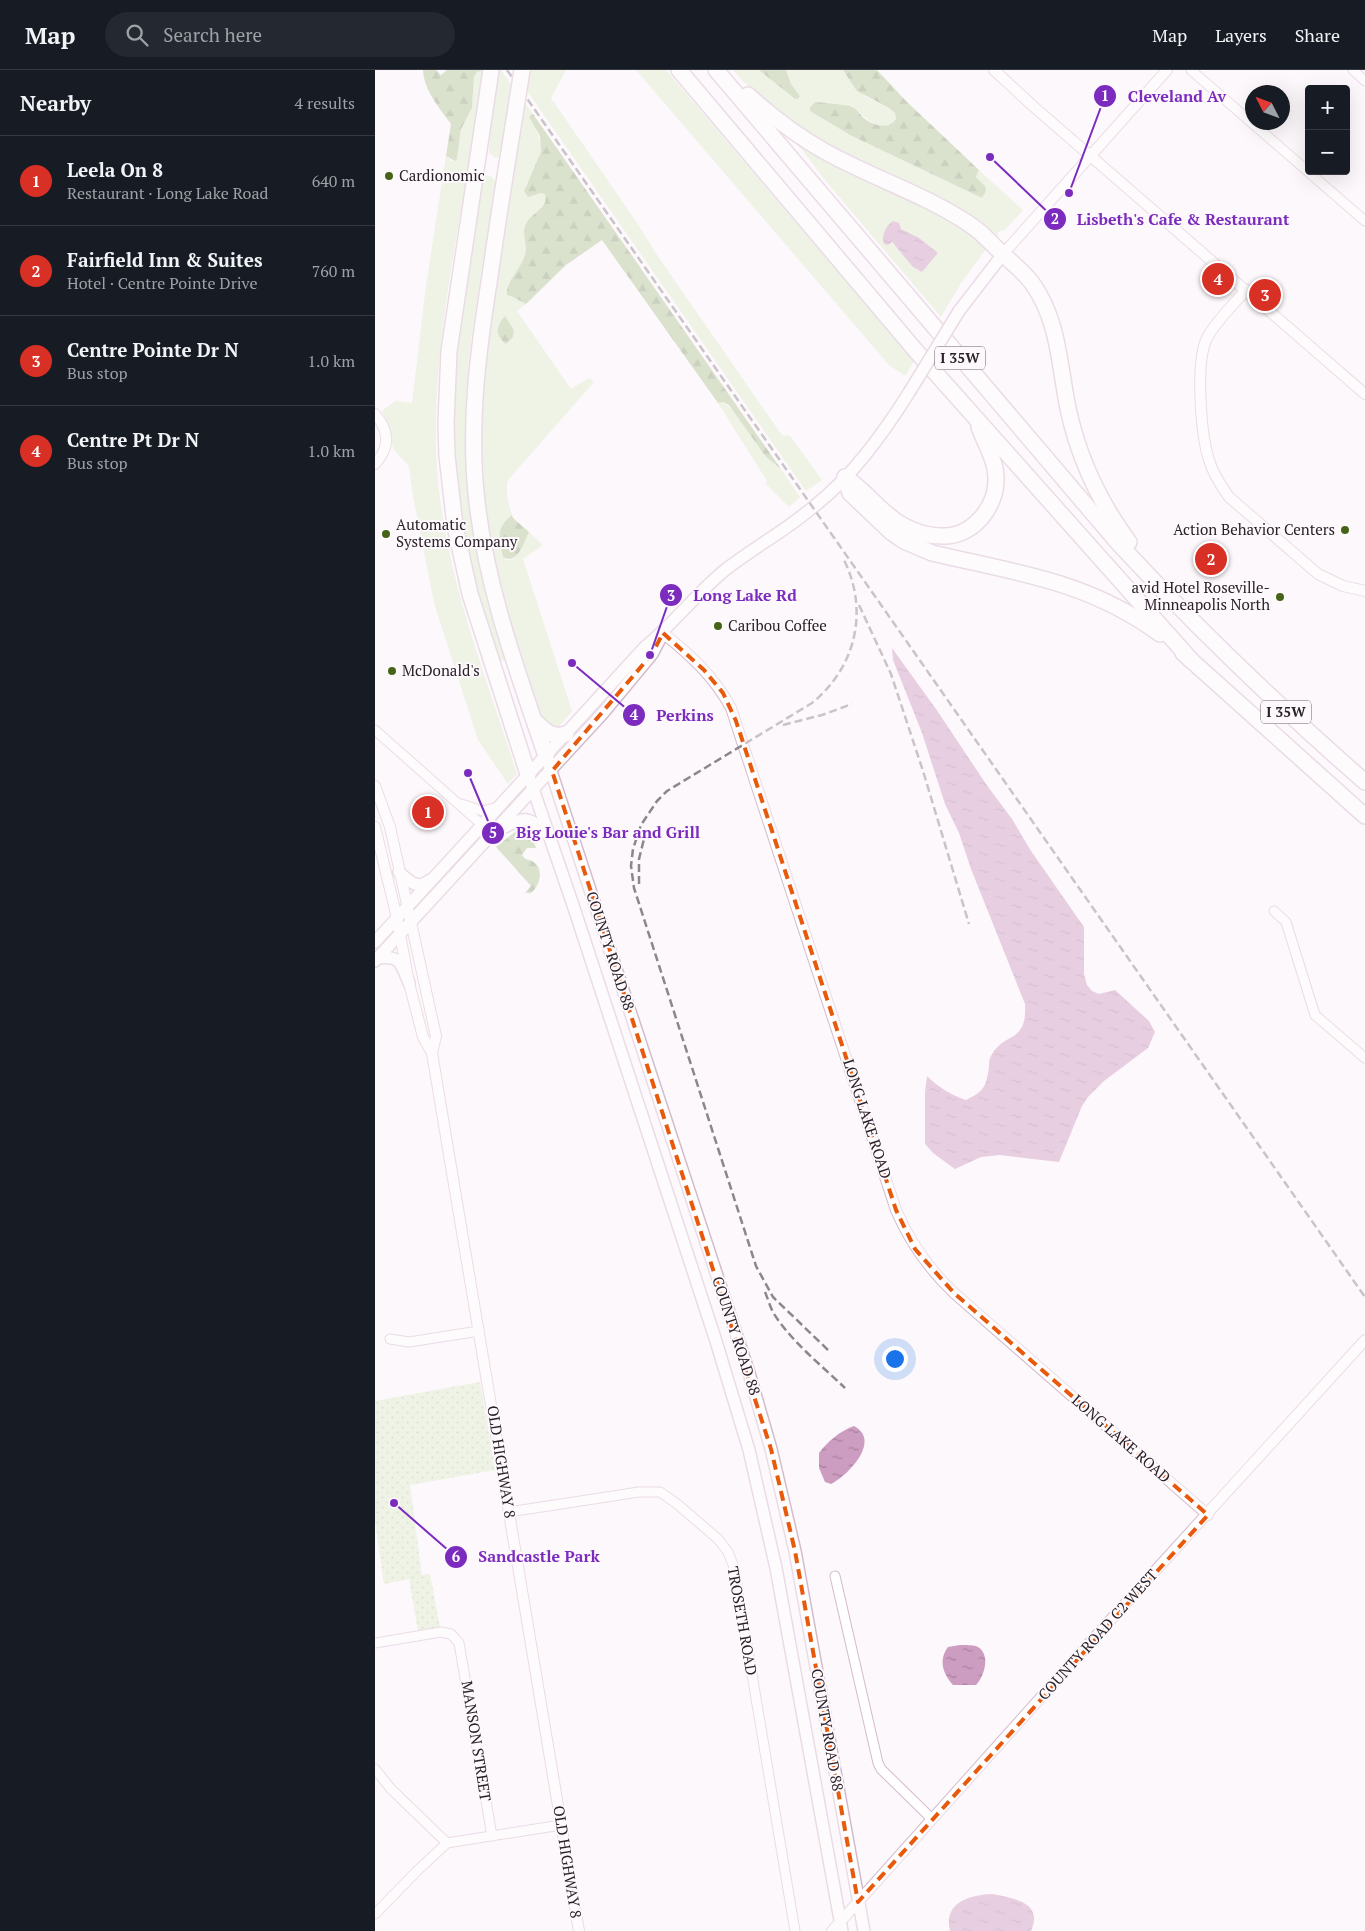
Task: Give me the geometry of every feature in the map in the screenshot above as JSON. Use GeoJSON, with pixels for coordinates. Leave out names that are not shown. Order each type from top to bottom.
{"type":"FeatureCollection","features":[{"type":"Feature","properties":{"kind":"highway"},"geometry":{"type":"LineString","coordinates":[[491,70],[490,87],[449,351],[446,422],[447,456],[455,526],[470,594],[528,774]]}},
{"type":"Feature","properties":{"kind":"highway"},"geometry":{"type":"LineString","coordinates":[[522,70],[477,365],[473,434],[474,470],[487,567],[496,602],[549,764]]}},
{"type":"Feature","properties":{"kind":"highway","name":"I 35W"},"geometry":{"type":"LineString","coordinates":[[679,70],[916,350],[1191,660],[1365,816]]}},
{"type":"Feature","properties":{"kind":"highway","name":"I 35W"},"geometry":{"type":"LineString","coordinates":[[717,70],[1069,488],[1137,564],[1210,640],[1287,713],[1365,782]]}},
{"type":"Feature","properties":{"kind":"highway"},"geometry":{"type":"LineString","coordinates":[[724,70],[760,106],[801,138],[847,163],[954,215],[991,241],[1021,270],[1031,282],[1048,310],[1075,435],[1091,479],[1102,501],[1129,542],[1210,640]]}},
{"type":"Feature","properties":{"kind":"highway"},"geometry":{"type":"LineString","coordinates":[[845,477],[859,485],[885,512],[904,526],[936,536],[959,533],[983,516],[991,502],[995,488],[995,469],[976,418]]}},
{"type":"Feature","properties":{"kind":"highway"},"geometry":{"type":"LineString","coordinates":[[845,477],[850,493],[891,532],[904,541],[933,553],[1031,575],[1078,589],[1115,606],[1146,624],[1191,660]]}},
{"type":"Feature","properties":{"kind":"highway"},"geometry":{"type":"LineString","coordinates":[[534,721],[546,733],[553,736],[566,734]]}},
{"type":"Feature","properties":{"kind":"main road"},"geometry":{"type":"LineString","coordinates":[[376,959],[533,790],[566,734],[645,647],[663,633],[699,593],[725,571],[813,508],[845,477],[879,437],[910,391],[959,311],[1003,254]]}},
{"type":"Feature","properties":{"kind":"main road"},"geometry":{"type":"LineString","coordinates":[[399,872],[408,882],[415,885],[419,886],[427,883],[528,774],[549,764],[603,713],[653,654],[663,633]]}},
{"type":"Feature","properties":{"kind":"main road","name":"COUNTY ROAD 88"},"geometry":{"type":"LineString","coordinates":[[549,764],[749,1373],[769,1440],[795,1551],[863,1931]]}},
{"type":"Feature","properties":{"kind":"main road","name":"COUNTY ROAD 88"},"geometry":{"type":"LineString","coordinates":[[528,774],[712,1328],[749,1450],[778,1576],[841,1927]]}},
{"type":"Feature","properties":{"kind":"main road"},"geometry":{"type":"LineString","coordinates":[[495,833],[515,821],[526,819],[539,826],[549,837]]}},
{"type":"Feature","properties":{"kind":"main road"},"geometry":{"type":"LineString","coordinates":[[375,942],[416,899],[431,879]]}},
{"type":"Feature","properties":{"kind":"main road"},"geometry":{"type":"LineString","coordinates":[[376,959],[392,957],[399,960],[409,983]]}},
{"type":"Feature","properties":{"kind":"street"},"geometry":{"type":"LineString","coordinates":[[1003,254],[1167,70]]}},
{"type":"Feature","properties":{"kind":"street"},"geometry":{"type":"LineString","coordinates":[[1191,70],[1365,221]]}},
{"type":"Feature","properties":{"kind":"street"},"geometry":{"type":"LineString","coordinates":[[1353,70],[1365,81]]}},
{"type":"Feature","properties":{"kind":"street"},"geometry":{"type":"LineString","coordinates":[[996,71],[1365,394]]}},
{"type":"Feature","properties":{"kind":"street"},"geometry":{"type":"LineString","coordinates":[[1245,290],[1210,332],[1201,353],[1200,375],[1204,437],[1212,469],[1229,497],[1307,566],[1330,581],[1365,591]]}},
{"type":"Feature","properties":{"kind":"street"},"geometry":{"type":"LineString","coordinates":[[375,414],[384,428],[386,443],[383,455],[375,464]]}},
{"type":"Feature","properties":{"kind":"street","name":"LONG LAKE ROAD"},"geometry":{"type":"LineString","coordinates":[[663,633],[705,670],[731,708],[896,1210],[915,1248],[926,1264],[954,1293],[1208,1515]]}},
{"type":"Feature","properties":{"kind":"street"},"geometry":{"type":"LineString","coordinates":[[375,730],[481,824]]}},
{"type":"Feature","properties":{"kind":"street","name":"OLD HIGHWAY 8"},"geometry":{"type":"LineString","coordinates":[[375,786],[390,827],[436,1036],[432,1053]]}},
{"type":"Feature","properties":{"kind":"street"},"geometry":{"type":"LineString","coordinates":[[454,800],[467,807],[483,811],[498,807]]}},
{"type":"Feature","properties":{"kind":"street","name":"OLD HIGHWAY 8"},"geometry":{"type":"LineString","coordinates":[[375,827],[397,918],[409,983],[423,1037],[432,1053],[579,1931]]}},
{"type":"Feature","properties":{"kind":"street"},"geometry":{"type":"LineString","coordinates":[[1274,911],[1286,922],[1315,1015],[1365,1058]]}},
{"type":"Feature","properties":{"kind":"street"},"geometry":{"type":"LineString","coordinates":[[390,1339],[409,1342],[479,1331]]}},
{"type":"Feature","properties":{"kind":"street","name":"COUNTY ROAD C2 WEST"},"geometry":{"type":"LineString","coordinates":[[832,1931],[841,1927],[858,1902],[1085,1648],[1208,1515],[1365,1340]]}},
{"type":"Feature","properties":{"kind":"street","name":"TROSETH ROAD"},"geometry":{"type":"LineString","coordinates":[[509,1512],[639,1492],[660,1492],[676,1503],[718,1539],[728,1552],[734,1566],[795,1931]]}},
{"type":"Feature","properties":{"kind":"street"},"geometry":{"type":"LineString","coordinates":[[835,1576],[878,1763],[881,1769],[933,1819]]}},
{"type":"Feature","properties":{"kind":"street","name":"MANSON STREET"},"geometry":{"type":"LineString","coordinates":[[375,1643],[446,1632],[456,1638],[460,1647],[492,1836]]}},
{"type":"Feature","properties":{"kind":"street"},"geometry":{"type":"LineString","coordinates":[[375,1769],[391,1789],[447,1843]]}},
{"type":"Feature","properties":{"kind":"street"},"geometry":{"type":"LineString","coordinates":[[375,1914],[447,1843],[561,1825]]}},
{"type":"Feature","properties":{"kind":"highlighted area"},"geometry":{"type":"Polygon","coordinates":[[[663,633],[704,670],[723,693],[736,721],[896,1210],[915,1249],[954,1293],[1208,1515],[858,1902],[795,1551],[771,1449],[552,771],[652,654],[663,633]]]}},
{"type":"Feature","properties":{"kind":"green space"},"geometry":{"type":"Polygon","coordinates":[[[423,70],[436,70],[441,75],[447,70],[485,70],[477,72],[474,77],[472,108],[461,129],[457,159],[455,161],[446,156],[451,124],[429,92],[423,70]]]}},
{"type":"Feature","properties":{"kind":"green space"},"geometry":{"type":"Polygon","coordinates":[[[481,70],[485,71],[485,76],[459,218],[443,328],[436,404],[436,455],[441,506],[454,574],[473,641],[517,774],[508,784],[478,740],[434,603],[409,466],[393,449],[390,428],[382,411],[395,401],[412,403],[426,286],[446,156],[452,161],[457,159],[461,129],[472,108],[474,77],[481,70]]]}},
{"type":"Feature","properties":{"kind":"green space"},"geometry":{"type":"Polygon","coordinates":[[[498,70],[501,70],[513,87],[499,156],[496,158],[489,153],[492,109],[498,70]]]}},
{"type":"Feature","properties":{"kind":"green space"},"geometry":{"type":"Polygon","coordinates":[[[528,70],[566,70],[551,98],[781,434],[791,437],[822,480],[806,491],[525,88],[528,70]]]}},
{"type":"Feature","properties":{"kind":"green space"},"geometry":{"type":"Polygon","coordinates":[[[636,70],[666,70],[914,361],[905,376],[889,365],[636,70]]]}},
{"type":"Feature","properties":{"kind":"green space"},"geometry":{"type":"Polygon","coordinates":[[[733,70],[759,70],[794,98],[800,96],[791,84],[786,70],[843,70],[864,96],[889,108],[895,113],[896,119],[891,124],[879,126],[852,106],[810,111],[850,135],[982,198],[985,186],[976,177],[979,170],[1023,210],[1005,230],[998,232],[998,236],[991,234],[879,174],[801,128],[765,102],[733,70]]]}},
{"type":"Feature","properties":{"kind":"green space"},"geometry":{"type":"Polygon","coordinates":[[[759,70],[786,70],[791,84],[800,96],[798,99],[794,98],[759,70]]]}},
{"type":"Feature","properties":{"kind":"green space"},"geometry":{"type":"Polygon","coordinates":[[[843,70],[877,70],[906,101],[979,170],[976,177],[985,186],[986,191],[982,198],[850,135],[810,111],[815,102],[828,103],[852,107],[865,119],[881,126],[889,125],[896,119],[895,113],[889,108],[857,91],[843,70]]]}},
{"type":"Feature","properties":{"kind":"green space"},"geometry":{"type":"Polygon","coordinates":[[[523,100],[533,114],[529,117],[541,145],[539,159],[525,186],[535,194],[545,194],[546,199],[542,208],[525,225],[526,254],[519,270],[509,285],[511,296],[526,304],[517,311],[571,389],[589,378],[594,382],[508,480],[507,498],[512,515],[503,525],[500,534],[500,545],[503,557],[506,560],[514,559],[529,532],[543,545],[523,559],[572,711],[557,729],[543,724],[501,593],[485,505],[481,425],[482,379],[513,181],[523,100]],[[505,316],[498,327],[498,334],[502,341],[506,344],[513,337],[514,330],[505,316]]]}},
{"type":"Feature","properties":{"kind":"green space"},"geometry":{"type":"Polygon","coordinates":[[[533,114],[781,469],[766,457],[729,405],[723,402],[718,403],[602,240],[566,265],[526,304],[507,295],[509,284],[525,256],[525,225],[543,206],[546,199],[545,194],[541,193],[528,197],[524,191],[541,152],[540,136],[529,117],[533,114]]]}},
{"type":"Feature","properties":{"kind":"green space"},"geometry":{"type":"Polygon","coordinates":[[[779,126],[956,221],[989,245],[961,283],[941,317],[824,179],[804,152],[779,126]],[[899,227],[888,245],[891,242],[917,270],[938,253],[899,227]]]}},
{"type":"Feature","properties":{"kind":"green space"},"geometry":{"type":"Polygon","coordinates":[[[485,175],[492,177],[497,183],[477,299],[468,369],[466,444],[472,516],[478,552],[485,588],[506,660],[500,661],[485,624],[467,559],[453,457],[454,357],[482,182],[485,175]]]}},
{"type":"Feature","properties":{"kind":"green space"},"geometry":{"type":"Polygon","coordinates":[[[505,316],[514,330],[513,337],[506,344],[498,334],[498,327],[505,316]]]}},
{"type":"Feature","properties":{"kind":"green space"},"geometry":{"type":"Polygon","coordinates":[[[723,402],[733,410],[766,457],[781,469],[800,497],[789,507],[765,483],[767,481],[718,403],[723,402]]]}},
{"type":"Feature","properties":{"kind":"green space"},"geometry":{"type":"Polygon","coordinates":[[[512,515],[529,532],[516,556],[508,559],[503,557],[500,534],[503,525],[512,515]]]}},
{"type":"Feature","properties":{"kind":"green space"},"geometry":{"type":"Polygon","coordinates":[[[516,831],[531,840],[536,848],[527,848],[522,855],[525,859],[536,864],[540,872],[539,882],[531,893],[525,893],[531,886],[496,847],[516,831]]]}},
{"type":"Feature","properties":{"kind":"green space"},"geometry":{"type":"Polygon","coordinates":[[[480,1382],[495,1470],[410,1485],[422,1575],[430,1574],[440,1627],[418,1631],[409,1579],[384,1584],[375,1521],[375,1401],[480,1382]]]}},
{"type":"Feature","properties":{"kind":"water"},"geometry":{"type":"Polygon","coordinates":[[[893,221],[899,223],[901,229],[919,238],[938,253],[922,272],[913,267],[892,242],[888,245],[884,244],[883,237],[885,231],[893,221]]]}},
{"type":"Feature","properties":{"kind":"water"},"geometry":{"type":"Polygon","coordinates":[[[892,648],[1012,819],[1031,851],[1084,927],[1084,974],[1087,985],[1092,991],[1099,994],[1115,990],[1149,1021],[1155,1032],[1148,1048],[1104,1081],[1088,1097],[1082,1106],[1059,1162],[1000,1155],[981,1157],[955,1169],[933,1153],[925,1144],[925,1092],[927,1076],[945,1090],[966,1100],[977,1094],[985,1083],[991,1056],[997,1048],[1019,1032],[1023,1026],[1025,1004],[971,869],[959,833],[945,804],[922,733],[893,660],[892,648]]]}},
{"type":"Feature","properties":{"kind":"water"},"geometry":{"type":"Polygon","coordinates":[[[854,1426],[862,1432],[864,1440],[859,1458],[838,1480],[831,1484],[825,1482],[819,1468],[819,1453],[835,1437],[854,1426]]]}},
{"type":"Feature","properties":{"kind":"water"},"geometry":{"type":"Polygon","coordinates":[[[960,1645],[976,1646],[984,1654],[984,1671],[976,1685],[953,1685],[944,1672],[943,1657],[945,1652],[948,1647],[960,1645]]]}},
{"type":"Feature","properties":{"kind":"water"},"geometry":{"type":"Polygon","coordinates":[[[992,1894],[1009,1897],[1024,1903],[1030,1908],[1034,1921],[1031,1931],[950,1931],[950,1914],[954,1907],[960,1902],[975,1896],[992,1894]]]}},
{"type":"Feature","properties":{"kind":"railway"},"geometry":{"type":"LineString","coordinates":[[507,70],[1365,1297]]}},
{"type":"Feature","properties":{"kind":"railway"},"geometry":{"type":"LineString","coordinates":[[828,1350],[773,1297],[756,1266],[634,888],[631,866],[633,849],[641,825],[657,801],[667,791],[812,703],[827,689],[839,673],[854,637],[856,618],[856,599],[852,579],[844,560]]}},
{"type":"Feature","properties":{"kind":"railway"},"geometry":{"type":"LineString","coordinates":[[859,605],[891,674],[923,771],[969,924]]}},
{"type":"Feature","properties":{"kind":"railway"},"geometry":{"type":"LineString","coordinates":[[783,725],[822,715],[852,704]]}},
{"type":"Feature","properties":{"kind":"railway"},"geometry":{"type":"LineString","coordinates":[[639,884],[639,859],[645,835]]}},
{"type":"Feature","properties":{"kind":"railway"},"geometry":{"type":"LineString","coordinates":[[765,1292],[774,1314],[789,1334],[845,1388]]}},
{"type":"Feature","properties":{"kind":"place","name":"Lisbeth's Cafe & Restaurant"},"geometry":{"type":"Point","coordinates":[990,157]}},
{"type":"Feature","properties":{"kind":"place","name":"Cardionomic"},"geometry":{"type":"Point","coordinates":[389,176]}},
{"type":"Feature","properties":{"kind":"place","name":"Cleveland Av"},"geometry":{"type":"Point","coordinates":[1069,193]}},
{"type":"Feature","properties":{"kind":"place","name":"Centre Pt Dr N"},"geometry":{"type":"Point","coordinates":[1218,279]}},
{"type":"Feature","properties":{"kind":"place","name":"Centre Pointe Dr N"},"geometry":{"type":"Point","coordinates":[1265,295]}},
{"type":"Feature","properties":{"kind":"place","name":"Action Behavior Centers"},"geometry":{"type":"Point","coordinates":[1345,530]}},
{"type":"Feature","properties":{"kind":"place","name":"Automatic Systems Company"},"geometry":{"type":"Point","coordinates":[386,534]}},
{"type":"Feature","properties":{"kind":"place","name":"Fairfield Inn & Suites"},"geometry":{"type":"Point","coordinates":[1211,559]}},
{"type":"Feature","properties":{"kind":"place","name":"avid Hotel Roseville- Minneapolis North"},"geometry":{"type":"Point","coordinates":[1280,597]}},
{"type":"Feature","properties":{"kind":"place","name":"Caribou Coffee"},"geometry":{"type":"Point","coordinates":[718,626]}},
{"type":"Feature","properties":{"kind":"place","name":"Long Lake Rd"},"geometry":{"type":"Point","coordinates":[650,655]}},
{"type":"Feature","properties":{"kind":"place","name":"Perkins"},"geometry":{"type":"Point","coordinates":[572,663]}},
{"type":"Feature","properties":{"kind":"place","name":"McDonald's"},"geometry":{"type":"Point","coordinates":[392,671]}},
{"type":"Feature","properties":{"kind":"place","name":"Big Louie's Bar and Grill"},"geometry":{"type":"Point","coordinates":[468,773]}},
{"type":"Feature","properties":{"kind":"place","name":"Leela On 8"},"geometry":{"type":"Point","coordinates":[428,812]}},
{"type":"Feature","properties":{"kind":"place","name":"Sandcastle Park"},"geometry":{"type":"Point","coordinates":[394,1503]}}]}
